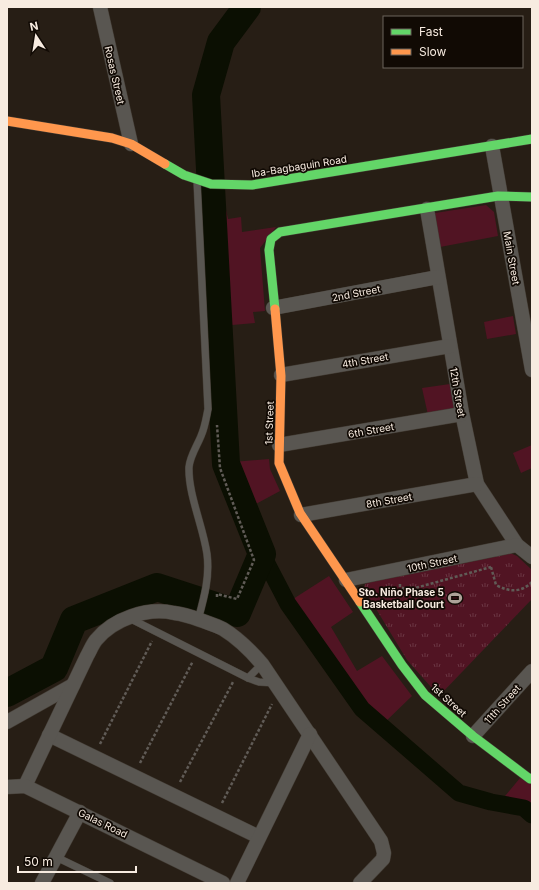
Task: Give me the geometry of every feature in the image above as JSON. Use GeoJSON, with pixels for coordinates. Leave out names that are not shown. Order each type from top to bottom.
{"type":"FeatureCollection","features":[{"type":"Feature","properties":{"kind":"street","name":"Rosas Street"},"geometry":{"type":"LineString","coordinates":[[100,7],[131,144]]}},
{"type":"Feature","properties":{"kind":"street","name":"Iba-Bagbaguin Road"},"geometry":{"type":"LineString","coordinates":[[7,122],[112,138],[131,144],[184,175],[211,184],[252,185],[532,139]]}},
{"type":"Feature","properties":{"kind":"street","name":"Main Street"},"geometry":{"type":"LineString","coordinates":[[492,146],[532,370]]}},
{"type":"Feature","properties":{"kind":"street","name":"1st Street"},"geometry":{"type":"LineString","coordinates":[[532,197],[501,196],[280,232],[271,239],[268,250],[281,375],[279,463],[301,515],[402,665],[425,695],[473,736],[530,779],[532,778]]}},
{"type":"Feature","properties":{"kind":"street","name":"12th Street"},"geometry":{"type":"LineString","coordinates":[[427,209],[462,414],[477,484],[517,545],[532,557]]}},
{"type":"Feature","properties":{"kind":"street","name":"2nd Street"},"geometry":{"type":"LineString","coordinates":[[273,308],[438,278]]}},
{"type":"Feature","properties":{"kind":"street","name":"4th Street"},"geometry":{"type":"LineString","coordinates":[[281,375],[450,346]]}},
{"type":"Feature","properties":{"kind":"street","name":"6th Street"},"geometry":{"type":"LineString","coordinates":[[279,445],[462,414]]}},
{"type":"Feature","properties":{"kind":"street","name":"8th Street"},"geometry":{"type":"LineString","coordinates":[[301,515],[477,484]]}},
{"type":"Feature","properties":{"kind":"street","name":"10th Street"},"geometry":{"type":"LineString","coordinates":[[346,580],[517,545]]}},
{"type":"Feature","properties":{"kind":"street"},"geometry":{"type":"LineString","coordinates":[[7,787],[25,786],[86,656],[96,640],[111,627],[128,618],[150,612],[172,612],[199,615],[239,640],[262,664],[381,841],[384,853],[383,859],[360,883]]}},
{"type":"Feature","properties":{"kind":"street","name":"11th Street"},"geometry":{"type":"LineString","coordinates":[[473,736],[532,672]]}},
{"type":"Feature","properties":{"kind":"street"},"geometry":{"type":"LineString","coordinates":[[7,722],[73,685]]}},
{"type":"Feature","properties":{"kind":"street"},"geometry":{"type":"LineString","coordinates":[[237,883],[310,734]]}},
{"type":"Feature","properties":{"kind":"street"},"geometry":{"type":"LineString","coordinates":[[49,735],[259,837]]}},
{"type":"Feature","properties":{"kind":"street","name":"Galas Road"},"geometry":{"type":"LineString","coordinates":[[25,786],[223,883]]}},
{"type":"Feature","properties":{"kind":"street"},"geometry":{"type":"LineString","coordinates":[[42,883],[80,812]]}},
{"type":"Feature","properties":{"kind":"lane"},"geometry":{"type":"LineString","coordinates":[[197,180],[208,409],[206,422],[194,449],[189,466],[190,482],[207,554],[208,567],[206,589],[199,615]]}},
{"type":"Feature","properties":{"kind":"lane"},"geometry":{"type":"LineString","coordinates":[[128,618],[248,678],[277,686]]}},
{"type":"Feature","properties":{"kind":"lane"},"geometry":{"type":"LineString","coordinates":[[248,678],[262,664]]}},
{"type":"Feature","properties":{"kind":"lane"},"geometry":{"type":"LineString","coordinates":[[56,857],[110,883]]}},
{"type":"Feature","properties":{"kind":"path"},"geometry":{"type":"LineString","coordinates":[[217,421],[220,468],[254,560],[237,599],[217,594],[217,597]]}},
{"type":"Feature","properties":{"kind":"path"},"geometry":{"type":"LineString","coordinates":[[398,580],[400,587],[408,590],[491,567],[496,585],[506,591],[525,589],[532,582]]}},
{"type":"Feature","properties":{"kind":"path"},"geometry":{"type":"LineString","coordinates":[[94,757],[157,632]]}},
{"type":"Feature","properties":{"kind":"path"},"geometry":{"type":"LineString","coordinates":[[133,776],[197,652]]}},
{"type":"Feature","properties":{"kind":"path"},"geometry":{"type":"LineString","coordinates":[[173,795],[238,673]]}},
{"type":"Feature","properties":{"kind":"path"},"geometry":{"type":"LineString","coordinates":[[216,816],[277,686]]}},
{"type":"Feature","properties":{"kind":"green space"},"geometry":{"type":"Polygon","coordinates":[[[214,199],[224,201],[228,219],[241,217],[242,232],[276,227],[260,248],[265,311],[253,312],[255,323],[221,326],[214,199]]]}},
{"type":"Feature","properties":{"kind":"green space"},"geometry":{"type":"Polygon","coordinates":[[[486,205],[494,212],[498,236],[440,247],[435,213],[486,205]]]}},
{"type":"Feature","properties":{"kind":"green space"},"geometry":{"type":"Polygon","coordinates":[[[513,316],[516,334],[487,339],[484,322],[513,316]]]}},
{"type":"Feature","properties":{"kind":"green space"},"geometry":{"type":"Polygon","coordinates":[[[450,384],[456,411],[428,415],[422,388],[450,384]]]}},
{"type":"Feature","properties":{"kind":"green space"},"geometry":{"type":"Polygon","coordinates":[[[532,445],[532,468],[521,473],[513,453],[532,445]]]}},
{"type":"Feature","properties":{"kind":"green space"},"geometry":{"type":"Polygon","coordinates":[[[269,459],[270,469],[280,491],[252,506],[238,486],[233,462],[269,459]]]}},
{"type":"Feature","properties":{"kind":"green space"},"geometry":{"type":"Polygon","coordinates":[[[510,553],[517,556],[532,570],[532,599],[439,696],[407,660],[364,589],[365,584],[372,581],[510,553]]]}},
{"type":"Feature","properties":{"kind":"green space"},"geometry":{"type":"Polygon","coordinates":[[[329,576],[353,612],[331,627],[357,671],[382,656],[412,696],[383,724],[363,707],[290,601],[329,576]]]}},
{"type":"Feature","properties":{"kind":"green space"},"geometry":{"type":"Polygon","coordinates":[[[520,778],[532,783],[532,813],[524,807],[501,801],[520,778]]]}},
{"type":"Feature","properties":{"kind":"waterway"},"geometry":{"type":"LineString","coordinates":[[7,693],[54,668],[74,620],[157,587],[237,613],[262,554],[226,464],[206,95],[221,42],[247,7]]}},
{"type":"Feature","properties":{"kind":"waterway"},"geometry":{"type":"LineString","coordinates":[[262,554],[288,604],[362,709],[459,793],[491,802],[524,808],[532,815]]}},
{"type":"Feature","properties":{"kind":"traffic: fast"},"geometry":{"type":"LineString","coordinates":[[165,164],[184,175],[211,184],[252,185],[532,139]]}},
{"type":"Feature","properties":{"kind":"traffic: fast"},"geometry":{"type":"LineString","coordinates":[[275,309],[269,250],[271,239],[280,232],[498,196],[532,197]]}},
{"type":"Feature","properties":{"kind":"traffic: fast"},"geometry":{"type":"LineString","coordinates":[[360,602],[402,665],[425,695],[473,736],[530,779],[532,778]]}},
{"type":"Feature","properties":{"kind":"traffic: slow"},"geometry":{"type":"LineString","coordinates":[[7,121],[112,138],[131,144],[165,164]]}},
{"type":"Feature","properties":{"kind":"traffic: slow"},"geometry":{"type":"LineString","coordinates":[[275,309],[281,376],[279,463],[300,513],[360,602]]}},
{"type":"Feature","properties":{"kind":"place","name":"Sto. Niño Phase 5 Basketball Court"},"geometry":{"type":"Point","coordinates":[455,598]}}]}
